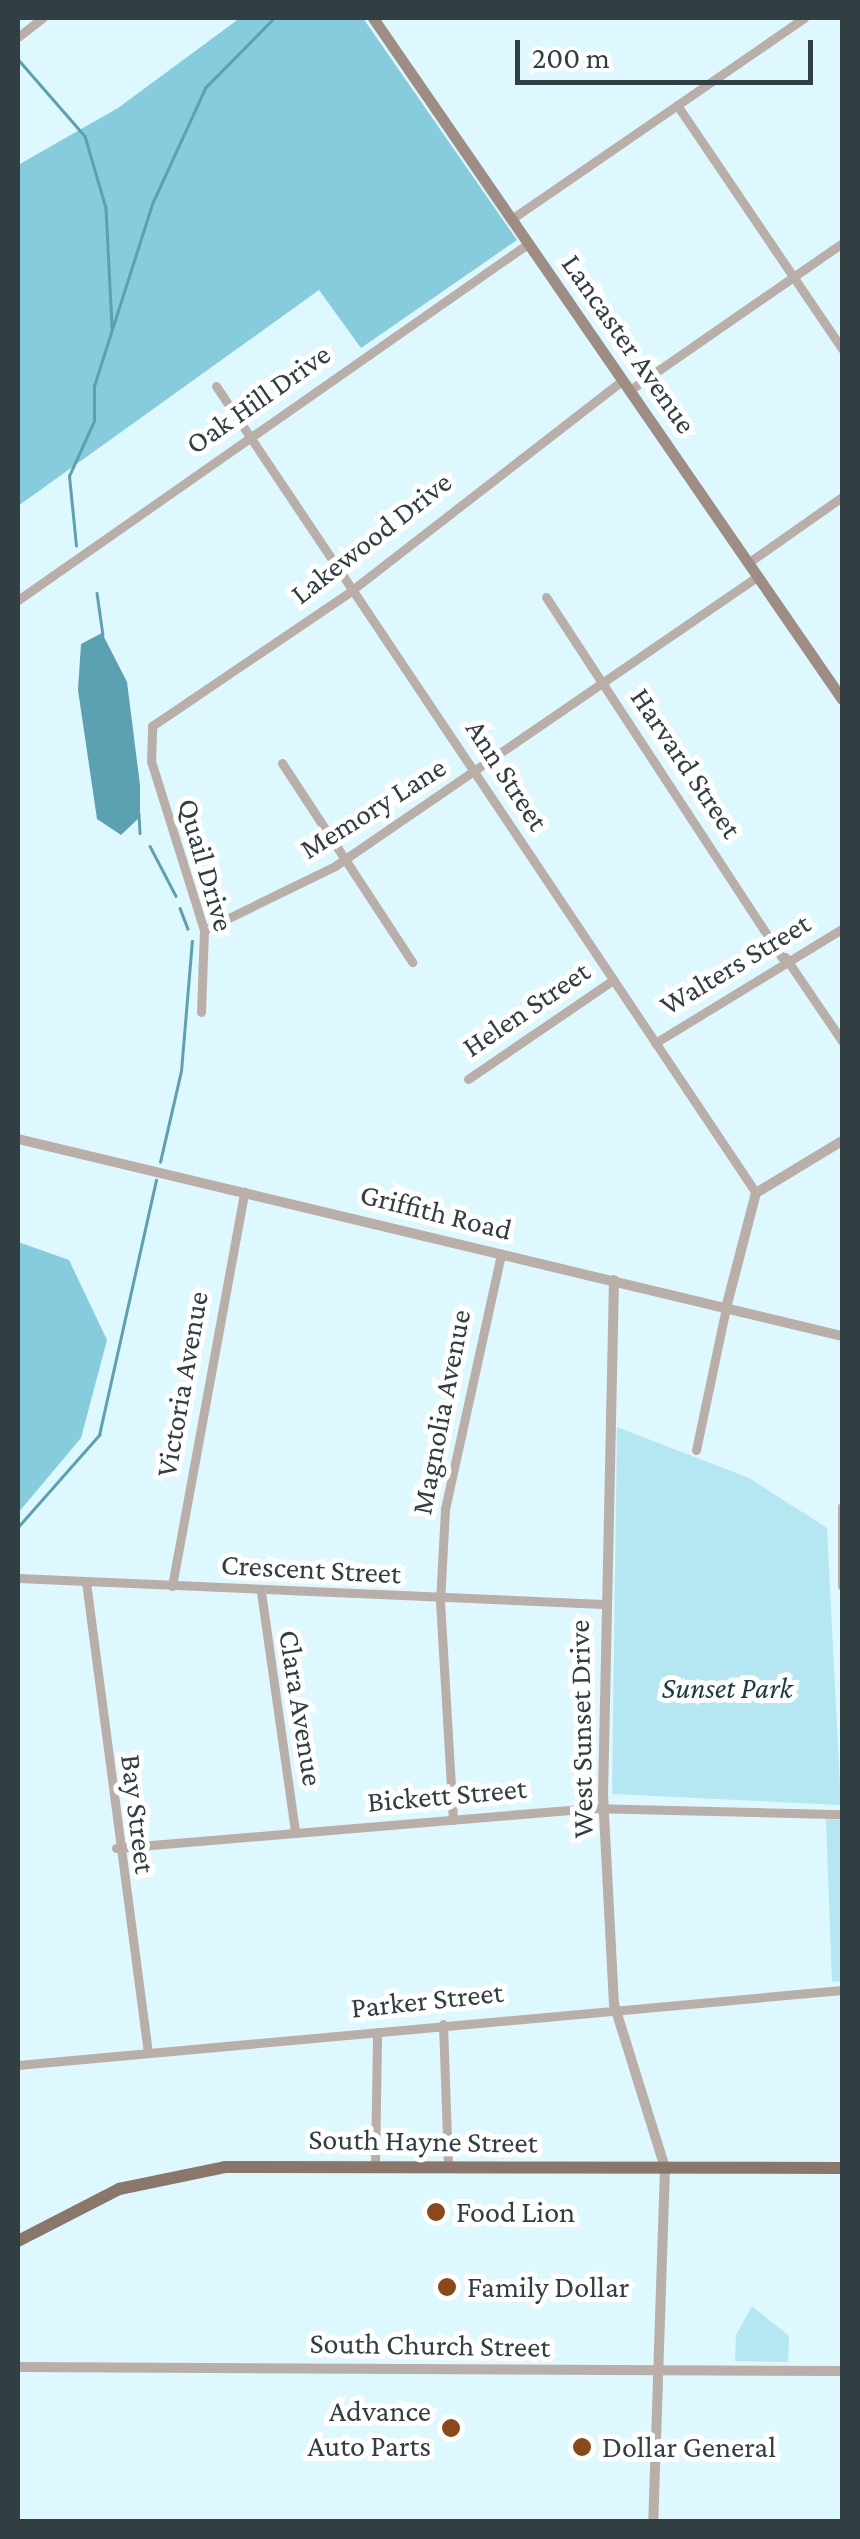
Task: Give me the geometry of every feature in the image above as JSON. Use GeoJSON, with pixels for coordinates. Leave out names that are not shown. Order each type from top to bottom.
{"type":"FeatureCollection","features":[{"type":"Feature","properties":{"kind":"main road","name":"Lancaster Avenue"},"geometry":{"type":"LineString","coordinates":[[373,18],[842,699]]}},
{"type":"Feature","properties":{"kind":"main road","name":"South Hayne Street"},"geometry":{"type":"LineString","coordinates":[[18,2240],[157,2177],[246,2165],[842,2168]]}},
{"type":"Feature","properties":{"kind":"street"},"geometry":{"type":"LineString","coordinates":[[18,37],[42,18]]}},
{"type":"Feature","properties":{"kind":"street"},"geometry":{"type":"LineString","coordinates":[[513,218],[804,18]]}},
{"type":"Feature","properties":{"kind":"street"},"geometry":{"type":"LineString","coordinates":[[677,105],[842,349]]}},
{"type":"Feature","properties":{"kind":"street","name":"Oak Hill Drive"},"geometry":{"type":"LineString","coordinates":[[18,600],[529,242]]}},
{"type":"Feature","properties":{"kind":"street","name":"Lakewood Drive"},"geometry":{"type":"LineString","coordinates":[[150,732],[161,716],[352,590],[626,385],[842,243]]}},
{"type":"Feature","properties":{"kind":"street","name":"Ann Street"},"geometry":{"type":"LineString","coordinates":[[216,386],[756,1192]]}},
{"type":"Feature","properties":{"kind":"street"},"geometry":{"type":"LineString","coordinates":[[748,563],[842,498]]}},
{"type":"Feature","properties":{"kind":"street","name":"Memory Lane"},"geometry":{"type":"LineString","coordinates":[[204,930],[345,860],[758,576]]}},
{"type":"Feature","properties":{"kind":"street","name":"Harvard Street"},"geometry":{"type":"LineString","coordinates":[[546,597],[783,958],[842,1041]]}},
{"type":"Feature","properties":{"kind":"street","name":"Quail Drive"},"geometry":{"type":"LineString","coordinates":[[150,732],[166,818],[204,930],[201,1012]]}},
{"type":"Feature","properties":{"kind":"street"},"geometry":{"type":"LineString","coordinates":[[282,763],[412,962]]}},
{"type":"Feature","properties":{"kind":"street","name":"Walters Street"},"geometry":{"type":"LineString","coordinates":[[655,1044],[783,958],[842,929]]}},
{"type":"Feature","properties":{"kind":"street","name":"Helen Street"},"geometry":{"type":"LineString","coordinates":[[468,1080],[613,980]]}},
{"type":"Feature","properties":{"kind":"street","name":"Griffith Road"},"geometry":{"type":"LineString","coordinates":[[18,1139],[842,1336]]}},
{"type":"Feature","properties":{"kind":"street"},"geometry":{"type":"LineString","coordinates":[[696,1450],[756,1192],[842,1141]]}},
{"type":"Feature","properties":{"kind":"street","name":"Victoria Avenue"},"geometry":{"type":"LineString","coordinates":[[172,1586],[244,1192]]}},
{"type":"Feature","properties":{"kind":"street","name":"Magnolia Avenue"},"geometry":{"type":"LineString","coordinates":[[452,1820],[440,1602],[455,1442],[501,1254]]}},
{"type":"Feature","properties":{"kind":"street","name":"West Sunset Drive"},"geometry":{"type":"LineString","coordinates":[[614,1280],[603,1604],[605,1809],[614,2004],[665,2168],[665,2372],[654,2522]]}},
{"type":"Feature","properties":{"kind":"street"},"geometry":{"type":"LineString","coordinates":[[842,1507],[842,1586]]}},
{"type":"Feature","properties":{"kind":"street","name":"Crescent Street"},"geometry":{"type":"LineString","coordinates":[[18,1578],[440,1602],[603,1604]]}},
{"type":"Feature","properties":{"kind":"street","name":"Bay Street"},"geometry":{"type":"LineString","coordinates":[[86,1582],[116,1848],[148,2052]]}},
{"type":"Feature","properties":{"kind":"street","name":"Clara Avenue"},"geometry":{"type":"LineString","coordinates":[[261,1592],[294,1830]]}},
{"type":"Feature","properties":{"kind":"street","name":"Bickett Street"},"geometry":{"type":"LineString","coordinates":[[116,1848],[294,1830],[605,1809],[842,1814]]}},
{"type":"Feature","properties":{"kind":"street","name":"Parker Street"},"geometry":{"type":"LineString","coordinates":[[18,2065],[376,2032],[614,2004],[842,1990]]}},
{"type":"Feature","properties":{"kind":"street"},"geometry":{"type":"LineString","coordinates":[[443,2024],[448,2167]]}},
{"type":"Feature","properties":{"kind":"street"},"geometry":{"type":"LineString","coordinates":[[375,2166],[376,2032]]}},
{"type":"Feature","properties":{"kind":"street","name":"South Church Street"},"geometry":{"type":"LineString","coordinates":[[18,2367],[842,2371]]}},
{"type":"Feature","properties":{"kind":"green space","name":"Sunset Park"},"geometry":{"type":"Polygon","coordinates":[[[617,1427],[749,1478],[827,1528],[841,1805],[612,1794],[617,1427]]]}},
{"type":"Feature","properties":{"kind":"green space"},"geometry":{"type":"Polygon","coordinates":[[[826,1819],[842,1820],[842,1981],[832,1982],[826,1819]]]}},
{"type":"Feature","properties":{"kind":"green space"},"geometry":{"type":"Polygon","coordinates":[[[752,2306],[789,2336],[788,2362],[735,2361],[736,2335],[752,2306]]]}},
{"type":"Feature","properties":{"kind":"shaded area"},"geometry":{"type":"Polygon","coordinates":[[[240,18],[363,18],[517,240],[361,348],[319,290],[18,506],[18,165],[118,108],[240,18]]]}},
{"type":"Feature","properties":{"kind":"shaded area"},"geometry":{"type":"Polygon","coordinates":[[[102,633],[127,682],[140,785],[140,817],[121,835],[97,819],[78,690],[81,644],[102,633]]]}},
{"type":"Feature","properties":{"kind":"shaded area"},"geometry":{"type":"Polygon","coordinates":[[[18,1242],[69,1260],[107,1340],[81,1438],[18,1513],[18,1242]]]}},
{"type":"Feature","properties":{"kind":"waterway"},"geometry":{"type":"LineString","coordinates":[[76,546],[69,476],[94,421],[94,386],[152,204],[205,88],[274,18]]}},
{"type":"Feature","properties":{"kind":"waterway"},"geometry":{"type":"LineString","coordinates":[[18,59],[85,136],[106,208],[112,328]]}},
{"type":"Feature","properties":{"kind":"waterway"},"geometry":{"type":"LineString","coordinates":[[97,593],[103,635]]}},
{"type":"Feature","properties":{"kind":"waterway"},"geometry":{"type":"LineString","coordinates":[[139,814],[140,833]]}},
{"type":"Feature","properties":{"kind":"waterway"},"geometry":{"type":"LineString","coordinates":[[150,846],[176,896]]}},
{"type":"Feature","properties":{"kind":"waterway"},"geometry":{"type":"LineString","coordinates":[[180,908],[188,929]]}},
{"type":"Feature","properties":{"kind":"waterway"},"geometry":{"type":"LineString","coordinates":[[160,1162],[181,1071],[192,941]]}},
{"type":"Feature","properties":{"kind":"waterway"},"geometry":{"type":"LineString","coordinates":[[18,1527],[99,1435],[156,1180]]}},
{"type":"Feature","properties":{"kind":"place","name":"Food Lion"},"geometry":{"type":"Point","coordinates":[436,2212]}},
{"type":"Feature","properties":{"kind":"place","name":"Family Dollar"},"geometry":{"type":"Point","coordinates":[447,2287]}},
{"type":"Feature","properties":{"kind":"place","name":"Advance Auto Parts"},"geometry":{"type":"Point","coordinates":[451,2428]}},
{"type":"Feature","properties":{"kind":"place","name":"Dollar General"},"geometry":{"type":"Point","coordinates":[582,2447]}}]}
